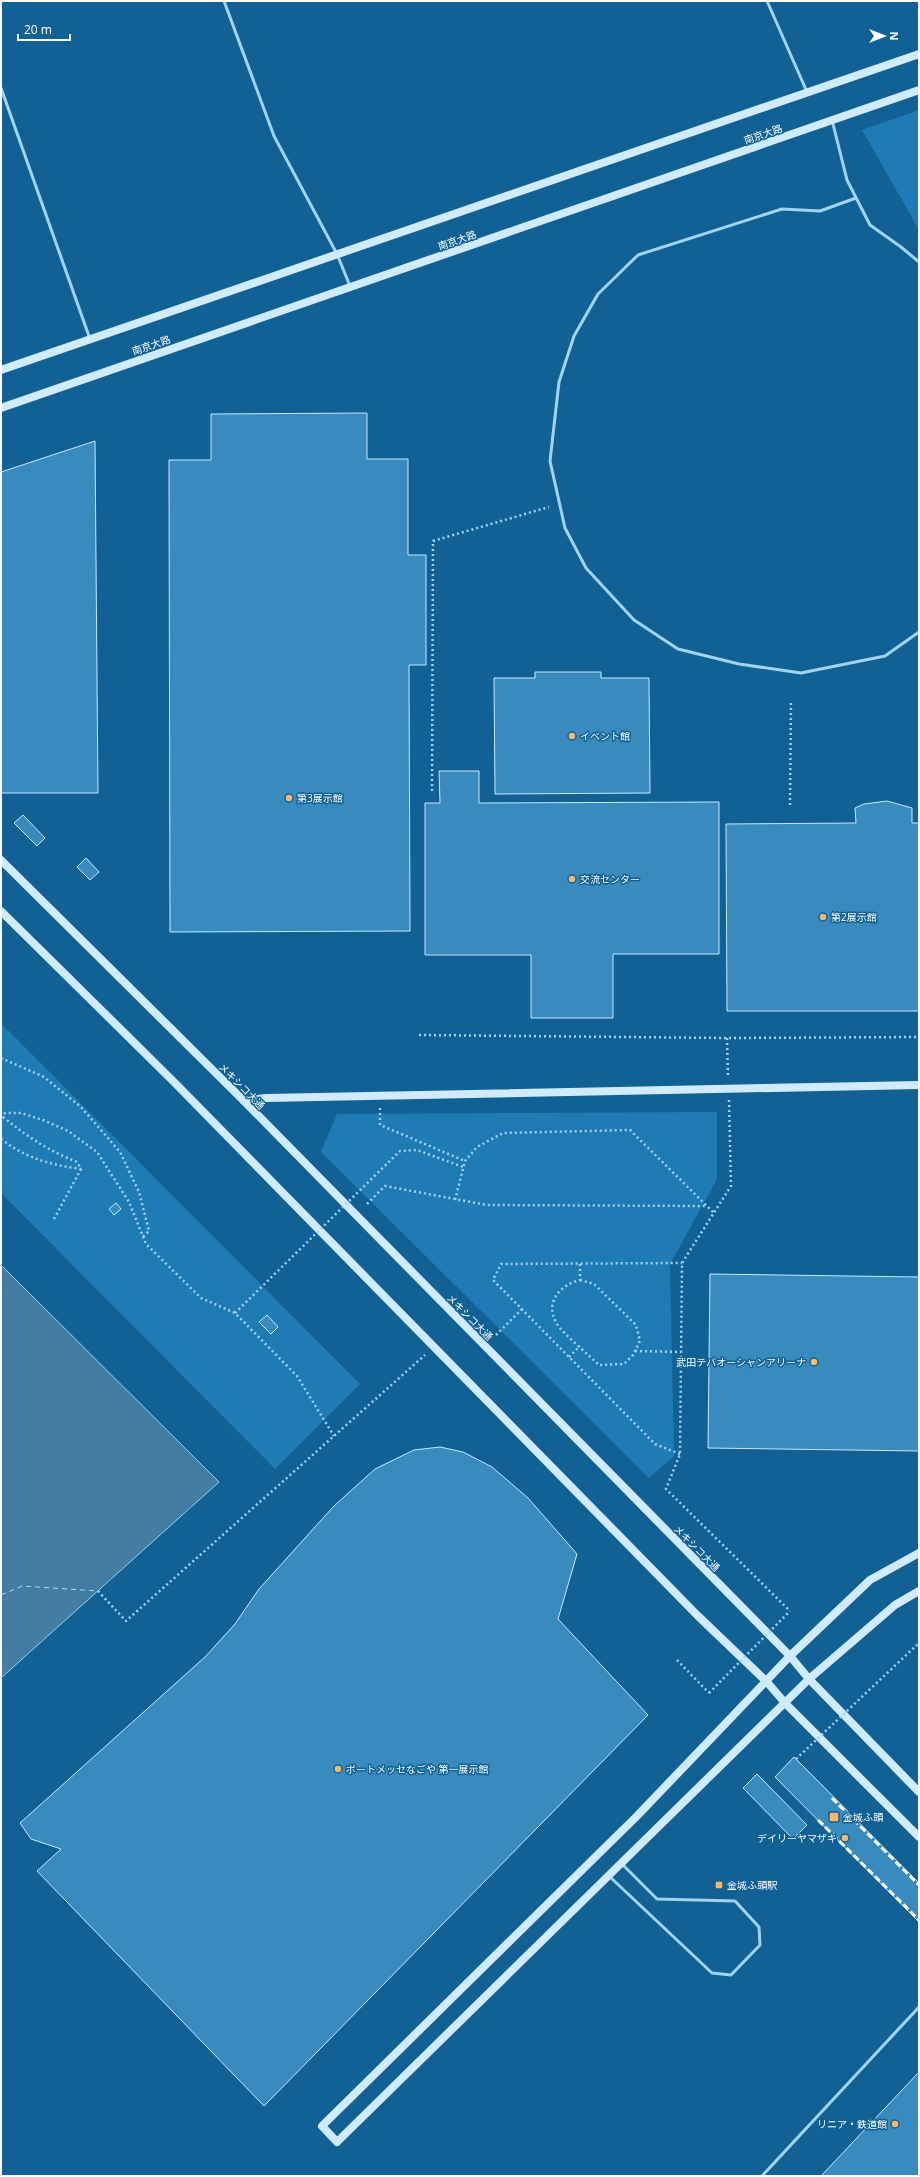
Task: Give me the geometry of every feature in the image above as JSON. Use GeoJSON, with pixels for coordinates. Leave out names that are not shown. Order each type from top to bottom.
{"type":"FeatureCollection","features":[{"type":"Feature","properties":{"kind":"street"},"geometry":{"type":"LineString","coordinates":[[1,370],[919,54]]}},
{"type":"Feature","properties":{"kind":"street","name":"南京大路"},"geometry":{"type":"LineString","coordinates":[[1,408],[919,90]]}},
{"type":"Feature","properties":{"kind":"street","name":"メキシコ大通"},"geometry":{"type":"LineString","coordinates":[[1,860],[244,1101],[790,1656],[809,1680],[919,1792]]}},
{"type":"Feature","properties":{"kind":"street"},"geometry":{"type":"LineString","coordinates":[[1,911],[180,1088],[698,1616],[767,1682],[785,1703],[919,1837]]}},
{"type":"Feature","properties":{"kind":"street"},"geometry":{"type":"LineString","coordinates":[[244,1101],[266,1098],[919,1085]]}},
{"type":"Feature","properties":{"kind":"street"},"geometry":{"type":"LineString","coordinates":[[919,1553],[870,1580],[790,1656],[767,1682],[637,1816],[322,2126],[337,2142],[809,1680],[895,1605],[919,1591]]}},
{"type":"Feature","properties":{"kind":"lane"},"geometry":{"type":"LineString","coordinates":[[224,1],[274,136],[337,254],[350,287]]}},
{"type":"Feature","properties":{"kind":"lane"},"geometry":{"type":"LineString","coordinates":[[766,1],[807,92]]}},
{"type":"Feature","properties":{"kind":"lane"},"geometry":{"type":"LineString","coordinates":[[1,88],[90,340]]}},
{"type":"Feature","properties":{"kind":"lane"},"geometry":{"type":"LineString","coordinates":[[832,120],[846,180],[870,225],[902,247],[919,262]]}},
{"type":"Feature","properties":{"kind":"lane"},"geometry":{"type":"LineString","coordinates":[[856,198],[820,211],[782,209],[638,255],[598,294],[574,336],[559,382],[550,461],[565,528],[586,568],[634,620],[678,649],[739,664],[801,673],[886,656],[919,632]]}},
{"type":"Feature","properties":{"kind":"lane"},"geometry":{"type":"LineString","coordinates":[[609,1876],[712,1973],[731,1974],[760,1945],[759,1927],[735,1901],[657,1899],[622,1864]]}},
{"type":"Feature","properties":{"kind":"lane"},"geometry":{"type":"LineString","coordinates":[[762,2176],[919,2007]]}},
{"type":"Feature","properties":{"kind":"path"},"geometry":{"type":"LineString","coordinates":[[432,792],[433,541],[549,507]]}},
{"type":"Feature","properties":{"kind":"path"},"geometry":{"type":"LineString","coordinates":[[790,805],[791,700]]}},
{"type":"Feature","properties":{"kind":"path"},"geometry":{"type":"LineString","coordinates":[[419,1035],[727,1038],[919,1037]]}},
{"type":"Feature","properties":{"kind":"path"},"geometry":{"type":"LineString","coordinates":[[677,1660],[709,1693],[790,1611],[666,1489],[680,1454],[682,1263],[731,1186],[727,1038]]}},
{"type":"Feature","properties":{"kind":"path"},"geometry":{"type":"LineString","coordinates":[[1,1058],[44,1077],[81,1107],[120,1152],[139,1192],[149,1231],[143,1237]]}},
{"type":"Feature","properties":{"kind":"path"},"geometry":{"type":"LineString","coordinates":[[380,1108],[380,1125],[465,1161]]}},
{"type":"Feature","properties":{"kind":"path"},"geometry":{"type":"LineString","coordinates":[[81,1170],[77,1162],[55,1154],[31,1140],[3,1117],[5,1113],[20,1113],[43,1120],[68,1131],[97,1152],[129,1202],[146,1244],[201,1298],[235,1313],[297,1376],[334,1436]]}},
{"type":"Feature","properties":{"kind":"path"},"geometry":{"type":"LineString","coordinates":[[455,1200],[465,1161],[477,1148],[503,1133],[630,1130],[714,1214]]}},
{"type":"Feature","properties":{"kind":"path"},"geometry":{"type":"LineString","coordinates":[[1,1139],[13,1148],[50,1165],[81,1170]]}},
{"type":"Feature","properties":{"kind":"path"},"geometry":{"type":"LineString","coordinates":[[235,1313],[400,1151],[416,1150],[463,1167]]}},
{"type":"Feature","properties":{"kind":"path"},"geometry":{"type":"LineString","coordinates":[[54,1220],[81,1170]]}},
{"type":"Feature","properties":{"kind":"path"},"geometry":{"type":"LineString","coordinates":[[367,1204],[385,1186],[488,1205],[706,1206]]}},
{"type":"Feature","properties":{"kind":"path"},"geometry":{"type":"LineString","coordinates":[[680,1454],[656,1444],[493,1280],[501,1264],[682,1263]]}},
{"type":"Feature","properties":{"kind":"path"},"geometry":{"type":"LineString","coordinates":[[580,1264],[580,1280]]}},
{"type":"Feature","properties":{"kind":"path"},"geometry":{"type":"LineString","coordinates":[[580,1280],[594,1284],[636,1325],[640,1341],[635,1351],[624,1364],[599,1365],[557,1324],[552,1307],[556,1295],[566,1284],[580,1280]]}},
{"type":"Feature","properties":{"kind":"path"},"geometry":{"type":"LineString","coordinates":[[496,1335],[522,1309]]}},
{"type":"Feature","properties":{"kind":"path"},"geometry":{"type":"LineString","coordinates":[[569,1357],[580,1346]]}},
{"type":"Feature","properties":{"kind":"path"},"geometry":{"type":"LineString","coordinates":[[98,1590],[126,1621],[434,1347]]}},
{"type":"Feature","properties":{"kind":"path"},"geometry":{"type":"LineString","coordinates":[[635,1351],[681,1352]]}},
{"type":"Feature","properties":{"kind":"path"},"geometry":{"type":"LineString","coordinates":[[796,1759],[919,1643]]}},
{"type":"Feature","properties":{"kind":"shaded area"},"geometry":{"type":"Polygon","coordinates":[[[919,110],[919,230],[862,130],[919,110]]]}},
{"type":"Feature","properties":{"kind":"shaded area"},"geometry":{"type":"Polygon","coordinates":[[[1,1023],[360,1384],[275,1469],[1,1193],[1,1023]]]}},
{"type":"Feature","properties":{"kind":"shaded area"},"geometry":{"type":"Polygon","coordinates":[[[717,1112],[717,1179],[670,1264],[674,1456],[649,1478],[321,1152],[337,1114],[717,1112]]]}},
{"type":"Feature","properties":{"kind":"shaded area"},"geometry":{"type":"Polygon","coordinates":[[[1,1265],[219,1482],[1,1678],[1,1265]]]}},
{"type":"Feature","properties":{"kind":"building","name":"第3展示館"},"geometry":{"type":"Polygon","coordinates":[[[367,413],[367,459],[408,459],[408,555],[426,555],[426,665],[409,665],[410,931],[170,932],[169,460],[211,460],[211,414],[367,413]]]}},
{"type":"Feature","properties":{"kind":"building"},"geometry":{"type":"Polygon","coordinates":[[[95,441],[98,793],[1,793],[1,472],[95,441]]]}},
{"type":"Feature","properties":{"kind":"building","name":"イベント館"},"geometry":{"type":"Polygon","coordinates":[[[535,672],[601,672],[601,678],[649,678],[650,793],[495,794],[494,678],[535,678],[535,672]]]}},
{"type":"Feature","properties":{"kind":"building","name":"交流センター"},"geometry":{"type":"Polygon","coordinates":[[[439,771],[479,771],[479,803],[719,802],[719,954],[613,954],[613,1018],[531,1018],[531,955],[425,955],[425,803],[440,803],[439,771]]]}},
{"type":"Feature","properties":{"kind":"building","name":"第2展示館"},"geometry":{"type":"Polygon","coordinates":[[[887,801],[912,808],[912,823],[919,823],[919,1011],[727,1011],[726,824],[856,823],[855,808],[864,804],[887,801]]]}},
{"type":"Feature","properties":{"kind":"building"},"geometry":{"type":"Polygon","coordinates":[[[23,815],[45,838],[37,846],[14,823],[23,815]]]}},
{"type":"Feature","properties":{"kind":"building"},"geometry":{"type":"Polygon","coordinates":[[[86,858],[99,872],[90,880],[77,867],[86,858]]]}},
{"type":"Feature","properties":{"kind":"building"},"geometry":{"type":"Polygon","coordinates":[[[116,1203],[121,1209],[114,1215],[109,1209],[116,1203]]]}},
{"type":"Feature","properties":{"kind":"building","name":"武田テバオーシャンアリーナ"},"geometry":{"type":"Polygon","coordinates":[[[710,1274],[919,1277],[919,1451],[708,1448],[710,1274]]]}},
{"type":"Feature","properties":{"kind":"building"},"geometry":{"type":"Polygon","coordinates":[[[267,1315],[278,1327],[271,1334],[259,1322],[267,1315]]]}},
{"type":"Feature","properties":{"kind":"building","name":"ポートメッセなごや 第一展示館"},"geometry":{"type":"Polygon","coordinates":[[[440,1447],[463,1452],[492,1467],[528,1498],[577,1554],[558,1619],[648,1715],[264,2106],[37,1871],[61,1849],[31,1839],[20,1823],[205,1657],[235,1624],[259,1589],[334,1506],[375,1469],[414,1450],[440,1447]]]}},
{"type":"Feature","properties":{"kind":"building"},"geometry":{"type":"Polygon","coordinates":[[[794,1757],[919,1883],[919,1922],[775,1777],[794,1757]]]}},
{"type":"Feature","properties":{"kind":"building"},"geometry":{"type":"Polygon","coordinates":[[[757,1774],[807,1825],[793,1839],[743,1788],[757,1774]]]}},
{"type":"Feature","properties":{"kind":"building","name":"リニア・鉄道館"},"geometry":{"type":"Polygon","coordinates":[[[919,2072],[919,2176],[821,2176],[919,2072]]]}},
{"type":"Feature","properties":{"kind":"ferry route"},"geometry":{"type":"LineString","coordinates":[[1,1595],[22,1586],[98,1591]]}},
{"type":"Feature","properties":{"kind":"railway"},"geometry":{"type":"LineString","coordinates":[[832,1798],[919,1885]]}},
{"type":"Feature","properties":{"kind":"railway"},"geometry":{"type":"LineString","coordinates":[[818,1820],[919,1920]]}},
{"type":"Feature","properties":{"kind":"place","name":"イベント館"},"geometry":{"type":"Point","coordinates":[572,736]}},
{"type":"Feature","properties":{"kind":"place","name":"第3展示館"},"geometry":{"type":"Point","coordinates":[289,798]}},
{"type":"Feature","properties":{"kind":"place","name":"交流センター"},"geometry":{"type":"Point","coordinates":[572,879]}},
{"type":"Feature","properties":{"kind":"place","name":"第2展示館"},"geometry":{"type":"Point","coordinates":[823,917]}},
{"type":"Feature","properties":{"kind":"place","name":"武田テバオーシャンアリーナ"},"geometry":{"type":"Point","coordinates":[814,1362]}},
{"type":"Feature","properties":{"kind":"place","name":"ポートメッセなごや 第一展示館"},"geometry":{"type":"Point","coordinates":[338,1769]}},
{"type":"Feature","properties":{"kind":"place","name":"金城ふ頭"},"geometry":{"type":"Point","coordinates":[834,1817]}},
{"type":"Feature","properties":{"kind":"place","name":"デイリーヤマザキ"},"geometry":{"type":"Point","coordinates":[845,1838]}},
{"type":"Feature","properties":{"kind":"place","name":"金城ふ頭駅"},"geometry":{"type":"Point","coordinates":[719,1885]}},
{"type":"Feature","properties":{"kind":"place","name":"リニア・鉄道館"},"geometry":{"type":"Point","coordinates":[895,2124]}}]}
